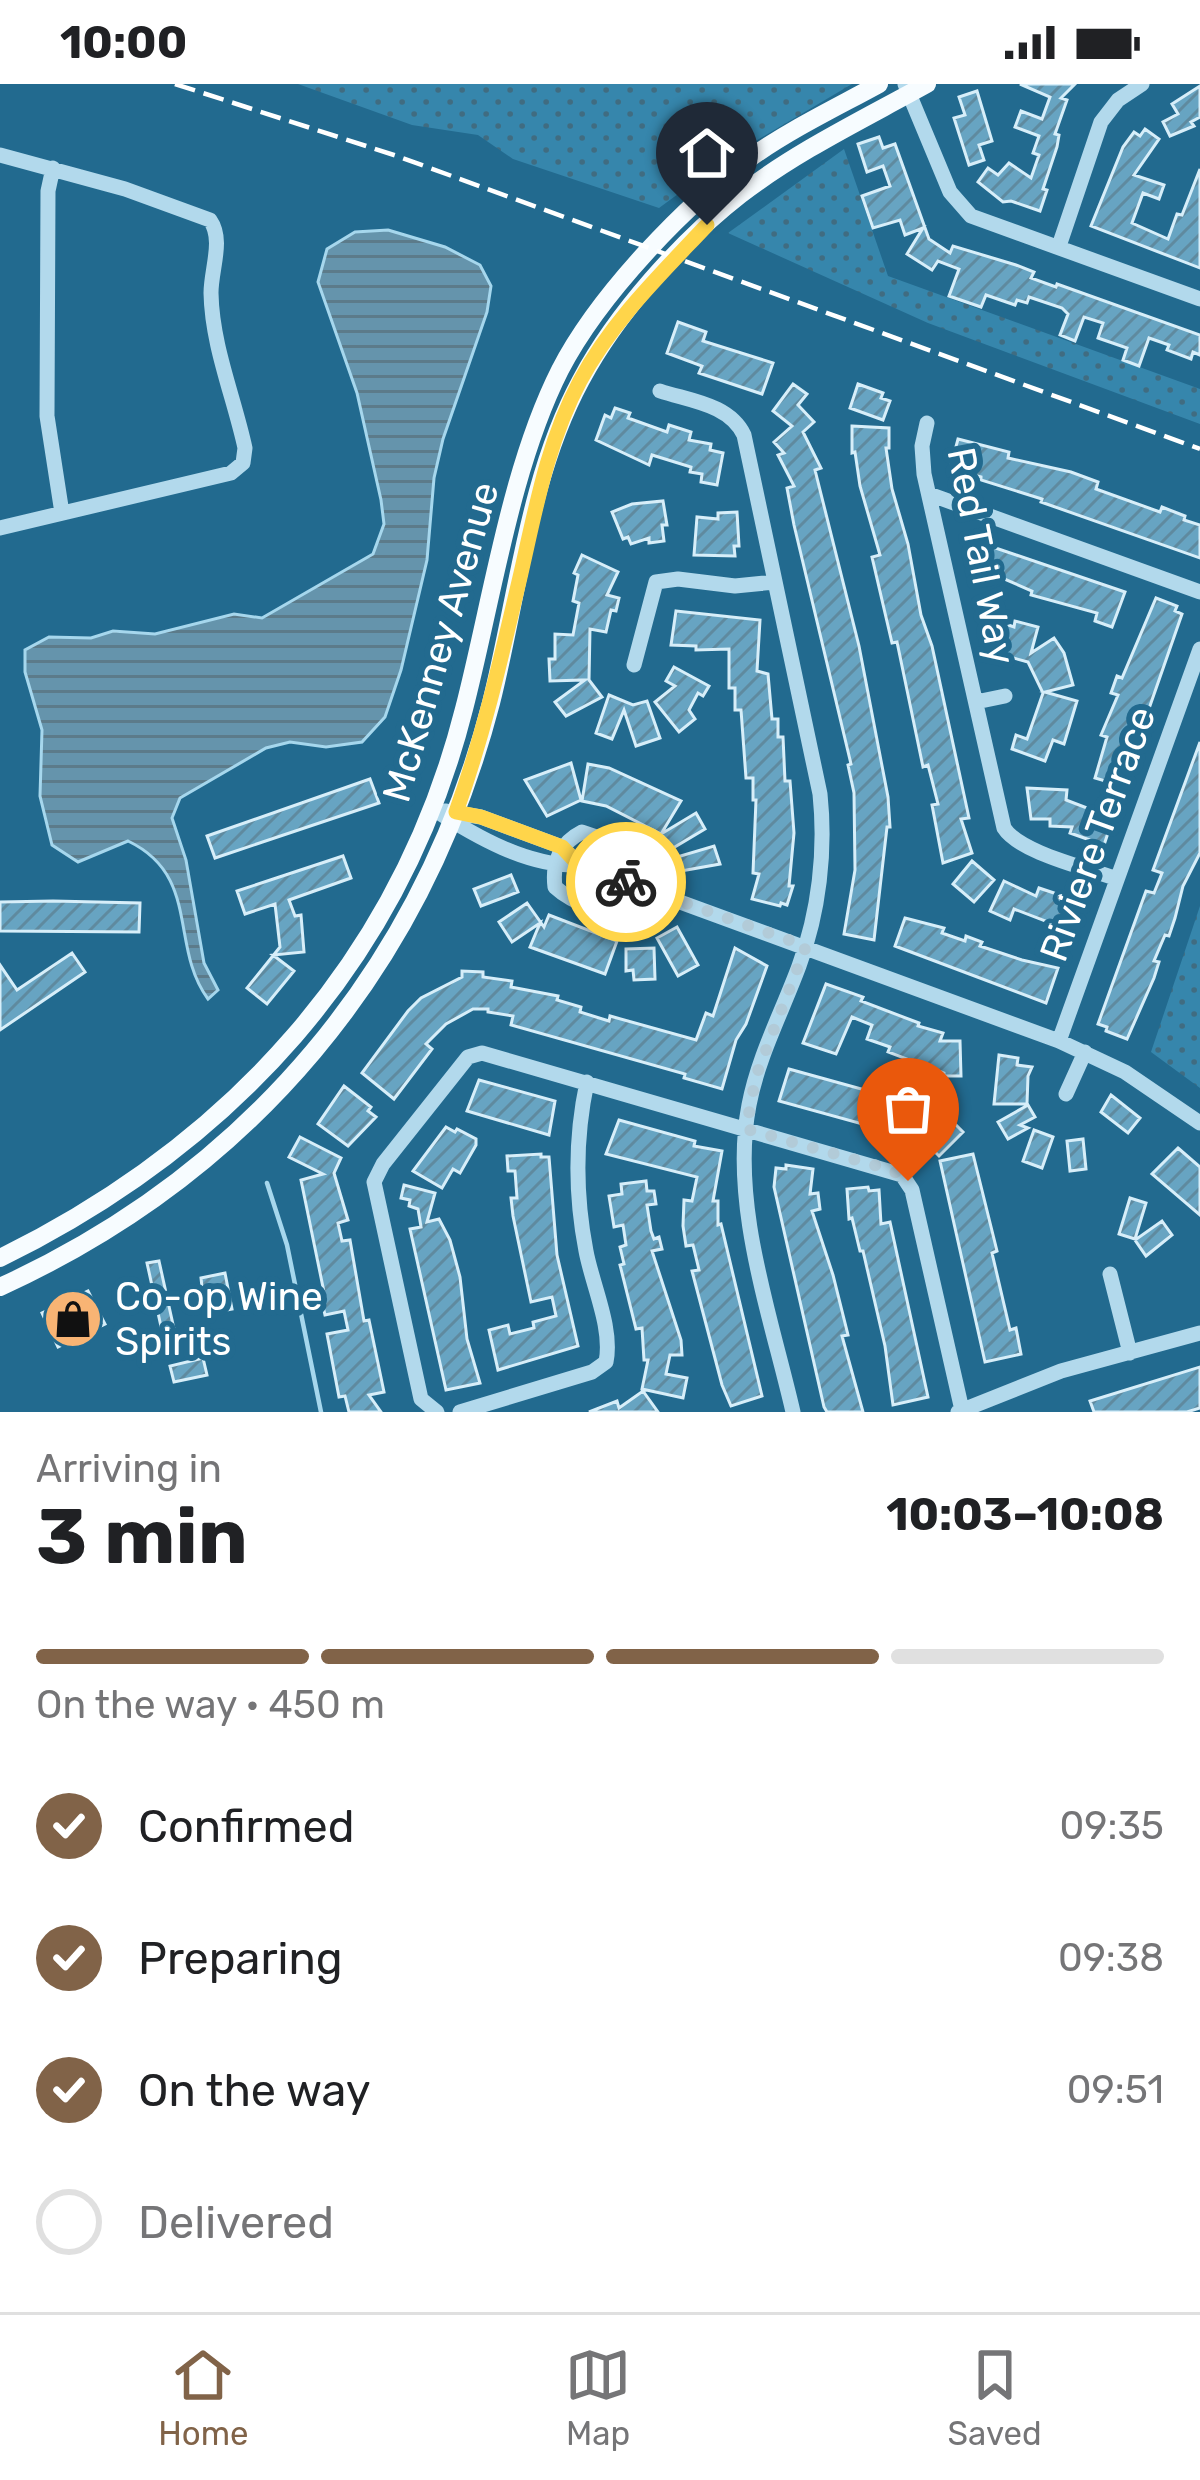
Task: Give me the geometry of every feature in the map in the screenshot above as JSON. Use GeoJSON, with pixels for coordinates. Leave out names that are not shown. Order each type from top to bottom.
{"type":"FeatureCollection","features":[{"type":"Feature","properties":{"kind":"main road","name":"McKenney Avenue"},"geometry":{"type":"LineString","coordinates":[[0,1258],[141,1177],[235,1102],[346,969],[390,898],[433,808],[464,711],[526,460],[562,367],[639,262],[692,207],[754,155],[879,84]]}},
{"type":"Feature","properties":{"kind":"main road","name":"McKenney Avenue"},"geometry":{"type":"LineString","coordinates":[[0,1287],[59,1258],[149,1202],[214,1153],[286,1085],[342,1020],[377,968],[454,817],[490,706],[553,441],[582,378],[653,280],[738,197],[914,87]]}},
{"type":"Feature","properties":{"kind":"street"},"geometry":{"type":"LineString","coordinates":[[1059,246],[1101,122],[1118,100],[1142,84]]}},
{"type":"Feature","properties":{"kind":"street"},"geometry":{"type":"LineString","coordinates":[[914,87],[946,182],[971,216],[1200,299]]}},
{"type":"Feature","properties":{"kind":"street"},"geometry":{"type":"LineString","coordinates":[[0,155],[197,213],[215,227],[213,316],[244,448],[243,463],[231,473],[0,528]]}},
{"type":"Feature","properties":{"kind":"street"},"geometry":{"type":"LineString","coordinates":[[53,168],[48,191],[47,416],[62,513]]}},
{"type":"Feature","properties":{"kind":"street"},"geometry":{"type":"LineString","coordinates":[[660,391],[722,411],[740,425],[822,811],[820,874],[806,946],[756,1076],[746,1129],[747,1203],[793,1412]]}},
{"type":"Feature","properties":{"kind":"street","name":"Red Tail Way"},"geometry":{"type":"LineString","coordinates":[[927,423],[922,454],[928,494],[1006,833],[1028,847],[1117,879]]}},
{"type":"Feature","properties":{"kind":"street"},"geometry":{"type":"LineString","coordinates":[[928,494],[1200,592]]}},
{"type":"Feature","properties":{"kind":"street"},"geometry":{"type":"LineString","coordinates":[[634,665],[656,582],[678,579],[747,586],[775,582]]}},
{"type":"Feature","properties":{"kind":"street","name":"Riviere Terrace"},"geometry":{"type":"LineString","coordinates":[[1059,1041],[1200,649]]}},
{"type":"Feature","properties":{"kind":"street","name":"Red Tail Way"},"geometry":{"type":"LineString","coordinates":[[976,702],[1004,696]]}},
{"type":"Feature","properties":{"kind":"street"},"geometry":{"type":"LineString","coordinates":[[433,808],[454,817],[472,834],[555,866],[579,865],[1059,1041],[1154,1089],[1200,1123]]}},
{"type":"Feature","properties":{"kind":"street"},"geometry":{"type":"LineString","coordinates":[[454,817],[481,817],[562,847],[579,865]]}},
{"type":"Feature","properties":{"kind":"street"},"geometry":{"type":"LineString","coordinates":[[589,832],[638,851],[648,865],[652,891],[640,916],[624,917],[559,891],[555,866],[562,847],[574,836],[589,832]]}},
{"type":"Feature","properties":{"kind":"street"},"geometry":{"type":"LineString","coordinates":[[1066,1094],[1085,1052]]}},
{"type":"Feature","properties":{"kind":"street"},"geometry":{"type":"LineString","coordinates":[[437,1412],[420,1395],[375,1190],[376,1175],[475,1053],[892,1170],[908,1181],[960,1411],[1050,1375],[1200,1333]]}},
{"type":"Feature","properties":{"kind":"street"},"geometry":{"type":"LineString","coordinates":[[460,1412],[592,1372],[606,1362],[607,1345],[578,1187],[579,1133],[587,1082]]}},
{"type":"Feature","properties":{"kind":"street"},"geometry":{"type":"LineString","coordinates":[[1111,1274],[1130,1353]]}},
{"type":"Feature","properties":{"kind":"shaded area"},"geometry":{"type":"Polygon","coordinates":[[[298,84],[852,84],[727,158],[659,208],[513,159],[478,135],[412,125],[298,84]]]}},
{"type":"Feature","properties":{"kind":"shaded area"},"geometry":{"type":"Polygon","coordinates":[[[844,149],[888,276],[1200,389],[1200,424],[928,323],[728,233],[844,149]]]}},
{"type":"Feature","properties":{"kind":"shaded area"},"geometry":{"type":"Polygon","coordinates":[[[388,230],[445,247],[480,265],[491,286],[487,312],[443,439],[434,478],[427,560],[385,717],[362,742],[326,747],[290,742],[266,748],[180,798],[172,818],[186,860],[204,963],[218,990],[208,999],[189,957],[175,892],[151,856],[128,841],[78,862],[52,845],[40,796],[42,730],[25,672],[25,650],[49,637],[91,638],[113,631],[155,634],[234,614],[262,618],[373,554],[384,524],[381,500],[357,393],[318,282],[327,249],[355,232],[388,230]]]}},
{"type":"Feature","properties":{"kind":"shaded area"},"geometry":{"type":"Polygon","coordinates":[[[1200,906],[1200,1088],[1151,1052],[1200,906]]]}},
{"type":"Feature","properties":{"kind":"building"},"geometry":{"type":"Polygon","coordinates":[[[1020,84],[1075,84],[1061,98],[1067,100],[1055,134],[1059,135],[1057,147],[1040,211],[1003,202],[978,182],[988,168],[998,175],[1009,163],[1031,178],[1039,136],[1015,127],[1021,111],[1042,119],[1050,97],[1020,84]]]}},
{"type":"Feature","properties":{"kind":"building"},"geometry":{"type":"Polygon","coordinates":[[[1200,86],[1200,117],[1191,122],[1194,126],[1170,136],[1163,122],[1178,114],[1172,104],[1200,86]]]}},
{"type":"Feature","properties":{"kind":"building"},"geometry":{"type":"Polygon","coordinates":[[[977,91],[992,141],[979,145],[984,160],[969,165],[954,118],[965,115],[959,97],[977,91]]]}},
{"type":"Feature","properties":{"kind":"building"},"geometry":{"type":"Polygon","coordinates":[[[1145,129],[1159,139],[1134,175],[1164,185],[1159,199],[1143,193],[1132,223],[1168,239],[1200,169],[1200,268],[1091,226],[1123,147],[1134,132],[1140,136],[1145,129]]]}},
{"type":"Feature","properties":{"kind":"building"},"geometry":{"type":"Polygon","coordinates":[[[879,137],[883,148],[895,144],[929,239],[950,253],[953,246],[1016,265],[1034,272],[1031,278],[1200,335],[1200,355],[1193,352],[1191,359],[1149,338],[1139,366],[1123,360],[1127,348],[1098,338],[1103,323],[1084,317],[1075,341],[1060,335],[1068,314],[1062,308],[1029,297],[1027,303],[1017,300],[1015,305],[986,295],[981,307],[949,296],[959,269],[938,261],[932,270],[907,254],[923,228],[905,235],[900,220],[873,228],[862,196],[890,186],[883,166],[867,172],[858,144],[879,137]]]}},
{"type":"Feature","properties":{"kind":"building"},"geometry":{"type":"Polygon","coordinates":[[[678,322],[706,332],[703,341],[773,363],[762,394],[699,373],[702,366],[667,353],[678,322]]]}},
{"type":"Feature","properties":{"kind":"building"},"geometry":{"type":"Polygon","coordinates":[[[793,384],[807,394],[798,405],[814,422],[803,432],[821,468],[815,470],[859,646],[888,797],[890,827],[874,940],[844,934],[855,870],[851,764],[794,525],[787,488],[794,486],[778,455],[784,453],[774,442],[792,426],[773,411],[793,384]]]}},
{"type":"Feature","properties":{"kind":"building"},"geometry":{"type":"Polygon","coordinates":[[[858,384],[883,393],[881,398],[890,401],[883,420],[850,408],[858,384]]]}},
{"type":"Feature","properties":{"kind":"building"},"geometry":{"type":"Polygon","coordinates":[[[615,408],[630,413],[628,418],[667,432],[669,425],[691,432],[689,440],[711,444],[710,450],[723,453],[717,485],[701,482],[702,474],[690,472],[691,467],[652,455],[649,465],[596,440],[605,415],[611,418],[615,408]]]}},
{"type":"Feature","properties":{"kind":"building"},"geometry":{"type":"Polygon","coordinates":[[[852,426],[889,428],[886,448],[892,489],[969,818],[961,819],[972,853],[943,863],[932,805],[938,804],[928,765],[923,767],[897,642],[892,643],[872,557],[880,555],[852,453],[852,426]]]}},
{"type":"Feature","properties":{"kind":"building"},"geometry":{"type":"Polygon","coordinates":[[[958,439],[1009,452],[1008,458],[1071,472],[1098,482],[1096,489],[1185,516],[1184,520],[1200,525],[1200,558],[950,469],[958,439]]]}},
{"type":"Feature","properties":{"kind":"building"},"geometry":{"type":"Polygon","coordinates":[[[663,501],[664,541],[649,543],[649,538],[631,544],[628,537],[623,539],[612,512],[632,504],[663,501]]]}},
{"type":"Feature","properties":{"kind":"building"},"geometry":{"type":"Polygon","coordinates":[[[737,512],[735,556],[694,555],[697,517],[718,519],[718,513],[737,512]]]}},
{"type":"Feature","properties":{"kind":"building"},"geometry":{"type":"Polygon","coordinates":[[[978,542],[1125,592],[1112,627],[1095,621],[1097,613],[1031,595],[1032,591],[993,574],[971,572],[978,542]]]}},
{"type":"Feature","properties":{"kind":"building"},"geometry":{"type":"Polygon","coordinates":[[[582,555],[618,572],[607,595],[619,598],[606,632],[590,629],[589,680],[602,697],[566,716],[555,702],[585,680],[550,681],[549,659],[555,659],[555,634],[573,635],[579,603],[573,601],[578,575],[574,573],[582,555]]]}},
{"type":"Feature","properties":{"kind":"building"},"geometry":{"type":"Polygon","coordinates":[[[1156,598],[1177,606],[1175,611],[1182,614],[1122,786],[1095,778],[1107,737],[1101,735],[1118,695],[1111,693],[1117,676],[1122,678],[1156,598]]]}},
{"type":"Feature","properties":{"kind":"building"},"geometry":{"type":"Polygon","coordinates":[[[676,611],[760,620],[757,671],[768,674],[772,719],[778,719],[785,781],[790,781],[794,833],[789,886],[793,886],[787,905],[752,899],[759,874],[753,873],[756,800],[753,778],[746,778],[741,710],[735,710],[735,688],[729,688],[729,649],[671,645],[676,611]]]}},
{"type":"Feature","properties":{"kind":"building"},"geometry":{"type":"Polygon","coordinates":[[[994,620],[1014,627],[1015,621],[1038,627],[1031,653],[1054,638],[1064,653],[1073,685],[1045,692],[1077,701],[1064,744],[1053,740],[1045,761],[1012,749],[1016,735],[1027,739],[1043,693],[1028,662],[988,651],[994,620]]]}},
{"type":"Feature","properties":{"kind":"building"},"geometry":{"type":"Polygon","coordinates":[[[674,667],[709,686],[703,696],[698,693],[689,710],[695,719],[679,732],[655,702],[675,686],[666,681],[674,667]]]}},
{"type":"Feature","properties":{"kind":"building"},"geometry":{"type":"Polygon","coordinates":[[[609,695],[633,705],[647,701],[660,738],[636,746],[624,710],[612,739],[596,733],[609,695]]]}},
{"type":"Feature","properties":{"kind":"building"},"geometry":{"type":"Polygon","coordinates":[[[1200,742],[1200,853],[1183,886],[1169,936],[1165,935],[1154,961],[1159,962],[1154,978],[1127,1039],[1098,1024],[1146,891],[1154,893],[1162,873],[1153,870],[1200,742]]]}},
{"type":"Feature","properties":{"kind":"building"},"geometry":{"type":"Polygon","coordinates":[[[571,763],[581,800],[547,816],[525,780],[571,763]]]}},
{"type":"Feature","properties":{"kind":"building"},"geometry":{"type":"Polygon","coordinates":[[[588,764],[609,768],[681,801],[661,834],[606,806],[582,801],[588,764]]]}},
{"type":"Feature","properties":{"kind":"building"},"geometry":{"type":"Polygon","coordinates":[[[370,779],[379,803],[215,858],[207,836],[370,779]]]}},
{"type":"Feature","properties":{"kind":"building"},"geometry":{"type":"Polygon","coordinates":[[[1027,788],[1067,790],[1066,800],[1113,818],[1104,845],[1070,833],[1072,827],[1050,826],[1050,819],[1031,819],[1027,788]]]}},
{"type":"Feature","properties":{"kind":"building"},"geometry":{"type":"Polygon","coordinates":[[[696,813],[705,829],[673,848],[661,834],[696,813]]]}},
{"type":"Feature","properties":{"kind":"building"},"geometry":{"type":"Polygon","coordinates":[[[714,846],[720,864],[681,871],[677,857],[714,846]]]}},
{"type":"Feature","properties":{"kind":"building"},"geometry":{"type":"Polygon","coordinates":[[[343,856],[351,878],[289,900],[295,916],[301,915],[304,952],[274,955],[280,947],[275,904],[245,914],[237,891],[343,856]]]}},
{"type":"Feature","properties":{"kind":"building"},"geometry":{"type":"Polygon","coordinates":[[[972,861],[994,880],[974,902],[953,884],[972,861]]]}},
{"type":"Feature","properties":{"kind":"building"},"geometry":{"type":"Polygon","coordinates":[[[511,875],[518,892],[481,906],[474,889],[511,875]]]}},
{"type":"Feature","properties":{"kind":"building"},"geometry":{"type":"Polygon","coordinates":[[[1004,881],[1036,896],[1039,888],[1084,903],[1074,932],[1014,909],[1010,920],[990,911],[1004,881]]]}},
{"type":"Feature","properties":{"kind":"building"},"geometry":{"type":"Polygon","coordinates":[[[0,902],[140,903],[139,932],[0,931],[0,902]]]}},
{"type":"Feature","properties":{"kind":"building"},"geometry":{"type":"Polygon","coordinates":[[[527,903],[544,927],[549,915],[617,941],[605,974],[530,947],[540,923],[512,942],[499,922],[527,903]]]}},
{"type":"Feature","properties":{"kind":"building"},"geometry":{"type":"Polygon","coordinates":[[[905,918],[1058,968],[1046,1003],[895,946],[905,918]]]}},
{"type":"Feature","properties":{"kind":"building"},"geometry":{"type":"Polygon","coordinates":[[[677,927],[698,965],[678,976],[657,938],[677,927]]]}},
{"type":"Feature","properties":{"kind":"building"},"geometry":{"type":"Polygon","coordinates":[[[654,948],[655,979],[634,980],[633,970],[626,971],[626,949],[654,948]]]}},
{"type":"Feature","properties":{"kind":"building"},"geometry":{"type":"Polygon","coordinates":[[[735,948],[767,966],[736,1040],[722,1089],[684,1078],[685,1074],[511,1025],[513,1016],[488,1009],[473,1009],[446,1024],[426,1044],[432,1049],[394,1099],[362,1073],[408,1011],[421,998],[462,977],[462,971],[483,972],[483,977],[512,981],[511,987],[558,996],[557,1000],[581,1007],[580,1012],[609,1021],[610,1016],[696,1040],[706,1013],[713,1016],[735,948]]]}},
{"type":"Feature","properties":{"kind":"building"},"geometry":{"type":"Polygon","coordinates":[[[72,953],[85,972],[0,1030],[0,965],[17,990],[72,953]]]}},
{"type":"Feature","properties":{"kind":"building"},"geometry":{"type":"Polygon","coordinates":[[[273,955],[294,971],[267,1004],[247,988],[273,955]]]}},
{"type":"Feature","properties":{"kind":"building"},"geometry":{"type":"Polygon","coordinates":[[[826,984],[943,1033],[940,1041],[960,1041],[961,1076],[944,1076],[888,1052],[890,1047],[867,1039],[872,1025],[852,1017],[836,1054],[803,1043],[826,984]]]}},
{"type":"Feature","properties":{"kind":"building"},"geometry":{"type":"Polygon","coordinates":[[[999,1055],[1018,1058],[1017,1065],[1032,1067],[1027,1104],[994,1104],[999,1055]]]}},
{"type":"Feature","properties":{"kind":"building"},"geometry":{"type":"Polygon","coordinates":[[[789,1069],[923,1106],[913,1138],[779,1101],[789,1069]]]}},
{"type":"Feature","properties":{"kind":"building"},"geometry":{"type":"Polygon","coordinates":[[[479,1080],[555,1101],[549,1135],[467,1111],[479,1080]]]}},
{"type":"Feature","properties":{"kind":"building"},"geometry":{"type":"Polygon","coordinates":[[[344,1086],[371,1107],[368,1111],[376,1117],[348,1146],[318,1124],[344,1086]]]}},
{"type":"Feature","properties":{"kind":"building"},"geometry":{"type":"Polygon","coordinates":[[[1111,1095],[1140,1118],[1128,1133],[1101,1112],[1111,1095]]]}},
{"type":"Feature","properties":{"kind":"building"},"geometry":{"type":"Polygon","coordinates":[[[1028,1105],[1035,1117],[1020,1125],[1028,1128],[1008,1139],[998,1122],[1028,1105]]]}},
{"type":"Feature","properties":{"kind":"building"},"geometry":{"type":"Polygon","coordinates":[[[941,1110],[963,1132],[939,1156],[917,1134],[941,1110]]]}},
{"type":"Feature","properties":{"kind":"building"},"geometry":{"type":"Polygon","coordinates":[[[619,1120],[722,1151],[713,1201],[718,1201],[718,1225],[762,1396],[731,1406],[722,1385],[692,1271],[699,1270],[693,1245],[686,1246],[683,1226],[684,1200],[692,1201],[697,1177],[606,1154],[619,1120]]]}},
{"type":"Feature","properties":{"kind":"building"},"geometry":{"type":"Polygon","coordinates":[[[446,1127],[476,1139],[476,1145],[460,1173],[453,1169],[442,1188],[413,1171],[446,1127]]]}},
{"type":"Feature","properties":{"kind":"building"},"geometry":{"type":"Polygon","coordinates":[[[1034,1130],[1053,1137],[1042,1168],[1023,1161],[1034,1130]]]}},
{"type":"Feature","properties":{"kind":"building"},"geometry":{"type":"Polygon","coordinates":[[[300,1137],[341,1158],[334,1173],[348,1220],[338,1223],[342,1241],[350,1240],[364,1321],[369,1320],[384,1392],[369,1395],[381,1412],[349,1412],[345,1396],[339,1397],[327,1334],[348,1330],[344,1311],[325,1315],[301,1180],[323,1174],[289,1157],[300,1137]]]}},
{"type":"Feature","properties":{"kind":"building"},"geometry":{"type":"Polygon","coordinates":[[[1083,1139],[1086,1169],[1070,1171],[1067,1141],[1083,1139]]]}},
{"type":"Feature","properties":{"kind":"building"},"geometry":{"type":"Polygon","coordinates":[[[1178,1148],[1200,1167],[1200,1215],[1152,1174],[1178,1148]]]}},
{"type":"Feature","properties":{"kind":"building"},"geometry":{"type":"Polygon","coordinates":[[[973,1154],[1010,1330],[1016,1328],[1021,1354],[985,1362],[940,1161],[973,1154]]]}},
{"type":"Feature","properties":{"kind":"building"},"geometry":{"type":"Polygon","coordinates":[[[507,1156],[549,1157],[557,1255],[578,1346],[498,1370],[489,1330],[508,1325],[510,1334],[556,1316],[552,1297],[531,1302],[513,1216],[515,1171],[508,1171],[507,1156]]]}},
{"type":"Feature","properties":{"kind":"building"},"geometry":{"type":"Polygon","coordinates":[[[786,1165],[813,1169],[810,1194],[818,1193],[820,1209],[812,1211],[833,1275],[848,1335],[842,1336],[863,1412],[827,1412],[824,1407],[774,1187],[776,1168],[786,1169],[786,1165]]]}},
{"type":"Feature","properties":{"kind":"building"},"geometry":{"type":"Polygon","coordinates":[[[646,1181],[656,1204],[647,1205],[651,1231],[654,1239],[659,1237],[662,1249],[652,1251],[681,1340],[682,1355],[670,1355],[666,1374],[687,1378],[683,1398],[642,1389],[648,1360],[644,1360],[642,1328],[636,1329],[620,1265],[624,1264],[620,1247],[626,1245],[623,1225],[614,1227],[609,1196],[622,1194],[621,1184],[646,1181]]]}},
{"type":"Feature","properties":{"kind":"building"},"geometry":{"type":"Polygon","coordinates":[[[404,1185],[435,1193],[427,1222],[439,1219],[450,1240],[467,1339],[480,1383],[446,1390],[410,1229],[421,1227],[418,1209],[401,1198],[404,1185]]]}},
{"type":"Feature","properties":{"kind":"building"},"geometry":{"type":"Polygon","coordinates":[[[847,1189],[879,1190],[881,1224],[890,1222],[928,1397],[893,1405],[863,1251],[849,1219],[847,1189]]]}},
{"type":"Feature","properties":{"kind":"building"},"geometry":{"type":"Polygon","coordinates":[[[1130,1198],[1146,1203],[1135,1239],[1119,1234],[1130,1198]]]}},
{"type":"Feature","properties":{"kind":"building"},"geometry":{"type":"Polygon","coordinates":[[[1162,1221],[1172,1235],[1146,1256],[1135,1240],[1162,1221]]]}},
{"type":"Feature","properties":{"kind":"building"},"geometry":{"type":"Polygon","coordinates":[[[159,1261],[174,1329],[162,1331],[147,1263],[159,1261]]]}},
{"type":"Feature","properties":{"kind":"building"},"geometry":{"type":"Polygon","coordinates":[[[225,1273],[232,1309],[205,1314],[201,1278],[225,1273]]]}},
{"type":"Feature","properties":{"kind":"building","name":"Co-op Wine Spirits"},"geometry":{"type":"Polygon","coordinates":[[[88,1291],[105,1324],[58,1347],[42,1313],[88,1291]]]}},
{"type":"Feature","properties":{"kind":"building"},"geometry":{"type":"Polygon","coordinates":[[[203,1358],[207,1375],[174,1382],[170,1366],[203,1358]]]}},
{"type":"Feature","properties":{"kind":"building"},"geometry":{"type":"Polygon","coordinates":[[[1200,1367],[1200,1408],[1094,1412],[1090,1401],[1200,1367]]]}},
{"type":"Feature","properties":{"kind":"building"},"geometry":{"type":"Polygon","coordinates":[[[643,1391],[658,1412],[589,1412],[617,1401],[619,1408],[643,1391]]]}},
{"type":"Feature","properties":{"kind":"waterway"},"geometry":{"type":"LineString","coordinates":[[267,1183],[287,1245],[321,1412]]}},
{"type":"Feature","properties":{"kind":"railway"},"geometry":{"type":"LineString","coordinates":[[175,84],[397,156],[1200,449]]}},
{"type":"Feature","properties":{"kind":"way so far"},"geometry":{"type":"LineString","coordinates":[[626,882],[806,946],[756,1076],[746,1129],[892,1170],[908,1181]]}},
{"type":"Feature","properties":{"kind":"place","name":"Co-op Wine Spirits"},"geometry":{"type":"Point","coordinates":[73,1319]}},
{"type":"Feature","properties":{"kind":"route"},"geometry":{"type":"LineString","coordinates":[[626,882],[579,865],[562,847],[456,812],[490,706],[544,470],[565,412],[607,338],[653,280],[707,225]]}}]}
